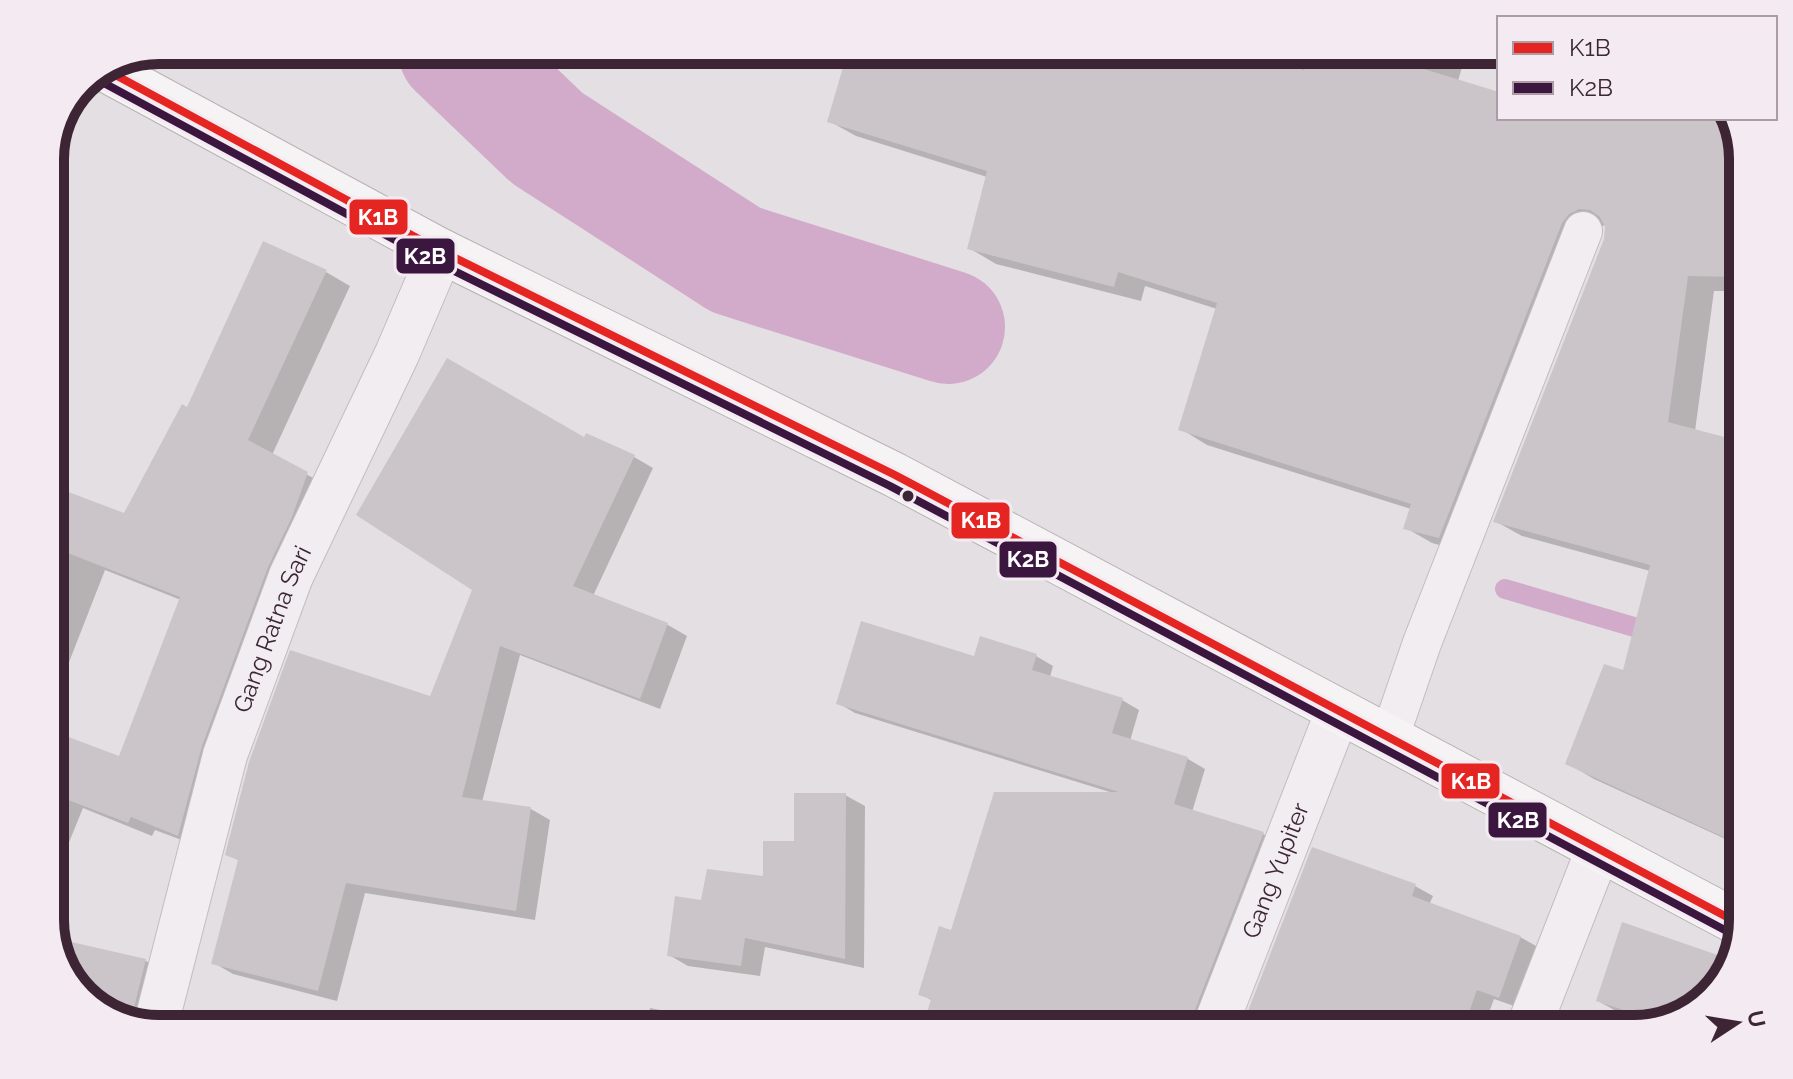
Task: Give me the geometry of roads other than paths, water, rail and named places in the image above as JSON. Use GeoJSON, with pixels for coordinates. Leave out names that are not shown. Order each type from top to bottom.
{"type":"FeatureCollection","features":[{"type":"Feature","properties":{"kind":"highway"},"geometry":{"type":"LineString","coordinates":[[116,75],[441,251],[895,475],[1729,918]]}},
{"type":"Feature","properties":{"kind":"street","name":"Gang Ratna Sari"},"geometry":{"type":"LineString","coordinates":[[158,1015],[225,755],[291,576],[397,354],[441,251]]}},
{"type":"Feature","properties":{"kind":"street","name":"Gang Yupiter"},"geometry":{"type":"LineString","coordinates":[[1219,1015],[1338,711]]}},
{"type":"Feature","properties":{"kind":"street"},"geometry":{"type":"LineString","coordinates":[[1533,1015],[1598,850]]}},
{"type":"Feature","properties":{"kind":"lane"},"geometry":{"type":"LineString","coordinates":[[1389,739],[1422,643],[1583,231]]}},
{"type":"Feature","properties":{"kind":"waterway"},"geometry":{"type":"LineString","coordinates":[[470,64],[547,138],[736,260],[948,327]]}},
{"type":"Feature","properties":{"kind":"waterway"},"geometry":{"type":"LineString","coordinates":[[1505,589],[1658,634]]}}]}
